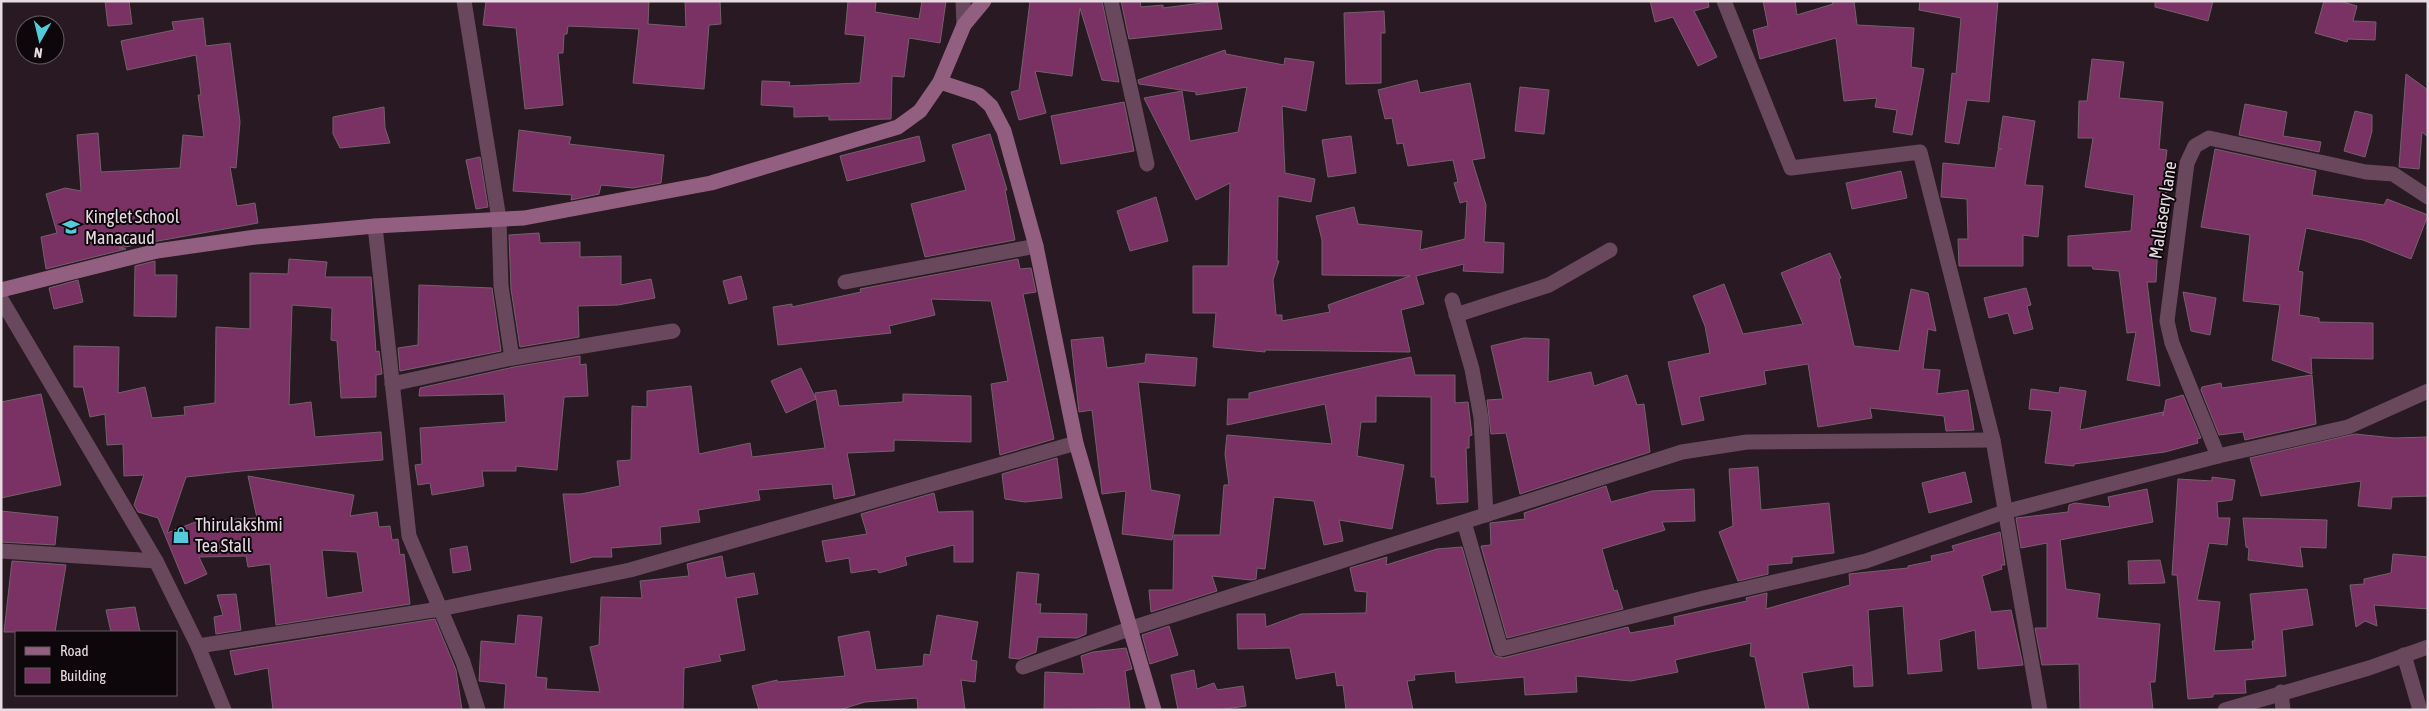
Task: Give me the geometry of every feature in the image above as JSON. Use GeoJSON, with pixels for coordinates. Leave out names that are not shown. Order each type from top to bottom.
{"type":"FeatureCollection","features":[{"type":"Feature","properties":{"kind":"main road"},"geometry":{"type":"LineString","coordinates":[[1,290],[157,251],[256,237],[375,226],[524,218],[711,183],[898,127],[920,111],[940,82],[964,25],[984,1]]}},
{"type":"Feature","properties":{"kind":"main road"},"geometry":{"type":"LineString","coordinates":[[940,82],[979,94],[991,106],[1004,131],[1036,246],[1076,444],[1154,710]]}},
{"type":"Feature","properties":{"kind":"street"},"geometry":{"type":"LineString","coordinates":[[464,1],[499,218],[501,286],[512,358]]}},
{"type":"Feature","properties":{"kind":"street"},"geometry":{"type":"LineString","coordinates":[[963,1],[964,25]]}},
{"type":"Feature","properties":{"kind":"street"},"geometry":{"type":"LineString","coordinates":[[1111,1],[1147,164]]}},
{"type":"Feature","properties":{"kind":"street"},"geometry":{"type":"LineString","coordinates":[[1724,1],[1791,168],[1920,152],[1993,440],[2004,512],[2040,710]]}},
{"type":"Feature","properties":{"kind":"street","name":"Mallasery lane"},"geometry":{"type":"LineString","coordinates":[[2218,456],[2172,343],[2166,321],[2186,163],[2195,146],[2209,138],[2366,172],[2393,174],[2428,197]]}},
{"type":"Feature","properties":{"kind":"street"},"geometry":{"type":"LineString","coordinates":[[375,226],[409,536],[463,662],[478,710]]}},
{"type":"Feature","properties":{"kind":"street"},"geometry":{"type":"LineString","coordinates":[[845,282],[1036,246]]}},
{"type":"Feature","properties":{"kind":"street"},"geometry":{"type":"LineString","coordinates":[[1486,515],[1481,418],[1472,369],[1454,307],[1550,285],[1610,250]]}},
{"type":"Feature","properties":{"kind":"street"},"geometry":{"type":"LineString","coordinates":[[1,299],[156,562],[198,646],[224,710]]}},
{"type":"Feature","properties":{"kind":"street"},"geometry":{"type":"LineString","coordinates":[[392,384],[512,358],[673,331]]}},
{"type":"Feature","properties":{"kind":"street"},"geometry":{"type":"LineString","coordinates":[[1464,522],[1501,649],[1704,598],[1866,561],[2004,512],[2218,456],[2348,427],[2427,396]]}},
{"type":"Feature","properties":{"kind":"street"},"geometry":{"type":"LineString","coordinates":[[1022,667],[1129,629],[1682,452],[1747,442],[1993,440]]}},
{"type":"Feature","properties":{"kind":"street"},"geometry":{"type":"LineString","coordinates":[[198,646],[440,609],[630,570],[1076,444]]}},
{"type":"Feature","properties":{"kind":"street"},"geometry":{"type":"LineString","coordinates":[[1,551],[156,562]]}},
{"type":"Feature","properties":{"kind":"street"},"geometry":{"type":"LineString","coordinates":[[2225,710],[2281,692],[2369,668],[2428,647]]}},
{"type":"Feature","properties":{"kind":"street"},"geometry":{"type":"LineString","coordinates":[[2404,656],[2420,710]]}},
{"type":"Feature","properties":{"kind":"street"},"geometry":{"type":"LineString","coordinates":[[2281,692],[2283,710]]}},
{"type":"Feature","properties":{"kind":"building"},"geometry":{"type":"Polygon","coordinates":[[[105,1],[129,1],[132,24],[108,26],[105,1]]]}},
{"type":"Feature","properties":{"kind":"building"},"geometry":{"type":"Polygon","coordinates":[[[486,1],[649,1],[648,24],[686,27],[685,1],[720,1],[721,24],[709,25],[704,89],[633,83],[639,29],[568,26],[567,34],[564,34],[563,53],[558,53],[563,105],[525,109],[516,28],[483,25],[486,1]]]}},
{"type":"Feature","properties":{"kind":"building"},"geometry":{"type":"Polygon","coordinates":[[[848,1],[876,1],[875,12],[919,19],[922,1],[946,1],[940,43],[909,38],[904,77],[892,76],[891,119],[829,120],[829,116],[794,117],[794,107],[761,105],[762,81],[790,82],[789,86],[860,83],[865,36],[845,34],[848,1]]]}},
{"type":"Feature","properties":{"kind":"building"},"geometry":{"type":"Polygon","coordinates":[[[1030,1],[1102,1],[1119,82],[1102,80],[1080,8],[1072,76],[1035,71],[1046,113],[1019,120],[1011,92],[1019,90],[1030,1]]]}},
{"type":"Feature","properties":{"kind":"building"},"geometry":{"type":"Polygon","coordinates":[[[1121,1],[1140,1],[1141,7],[1163,5],[1163,8],[1217,1],[1222,29],[1129,39],[1121,1]]]}},
{"type":"Feature","properties":{"kind":"building"},"geometry":{"type":"Polygon","coordinates":[[[1650,1],[1708,1],[1709,7],[1694,11],[1717,57],[1698,66],[1673,17],[1655,22],[1650,1]]]}},
{"type":"Feature","properties":{"kind":"building"},"geometry":{"type":"Polygon","coordinates":[[[1763,1],[1795,1],[1797,15],[1833,4],[1832,1],[1854,1],[1857,25],[1914,28],[1911,67],[1924,69],[1912,135],[1893,132],[1897,110],[1875,107],[1877,98],[1844,101],[1836,38],[1760,59],[1753,30],[1768,26],[1763,1]]]}},
{"type":"Feature","properties":{"kind":"building"},"geometry":{"type":"Polygon","coordinates":[[[1920,1],[1998,1],[1989,102],[1967,100],[1959,144],[1945,142],[1952,73],[1956,74],[1961,18],[1919,10],[1920,1]]]}},
{"type":"Feature","properties":{"kind":"building"},"geometry":{"type":"Polygon","coordinates":[[[2155,1],[2213,1],[2208,21],[2155,7],[2155,1]]]}},
{"type":"Feature","properties":{"kind":"building"},"geometry":{"type":"Polygon","coordinates":[[[2324,1],[2339,1],[2357,6],[2353,21],[2376,22],[2375,40],[2348,39],[2347,42],[2315,33],[2324,1]]]}},
{"type":"Feature","properties":{"kind":"building"},"geometry":{"type":"Polygon","coordinates":[[[1384,11],[1385,33],[1381,33],[1381,83],[1346,84],[1344,13],[1384,11]]]}},
{"type":"Feature","properties":{"kind":"building"},"geometry":{"type":"Polygon","coordinates":[[[203,18],[206,46],[230,43],[240,122],[236,168],[230,167],[237,206],[255,203],[258,223],[119,248],[126,249],[46,269],[41,237],[57,233],[46,194],[65,188],[81,191],[77,135],[98,133],[101,172],[180,168],[183,135],[204,137],[198,95],[201,95],[196,55],[127,70],[121,41],[174,30],[172,22],[203,18]]]}},
{"type":"Feature","properties":{"kind":"building"},"geometry":{"type":"Polygon","coordinates":[[[1225,50],[1226,54],[1284,65],[1285,58],[1314,62],[1306,111],[1282,106],[1285,173],[1315,179],[1311,202],[1278,196],[1277,261],[1279,261],[1273,280],[1276,315],[1282,315],[1282,321],[1330,312],[1328,305],[1410,276],[1322,275],[1322,240],[1316,216],[1354,207],[1358,224],[1422,231],[1420,250],[1465,239],[1467,201],[1460,203],[1454,183],[1458,182],[1453,160],[1408,166],[1403,143],[1397,144],[1392,118],[1385,119],[1378,90],[1417,80],[1420,93],[1470,83],[1485,158],[1472,160],[1486,205],[1484,242],[1504,243],[1503,273],[1463,271],[1464,264],[1416,276],[1424,304],[1401,310],[1410,352],[1265,350],[1265,352],[1213,347],[1216,313],[1193,313],[1193,266],[1228,266],[1230,183],[1196,200],[1144,98],[1182,91],[1190,141],[1238,132],[1247,87],[1196,95],[1196,92],[1139,84],[1138,80],[1225,50]]]}},
{"type":"Feature","properties":{"kind":"building"},"geometry":{"type":"Polygon","coordinates":[[[2092,59],[2124,62],[2119,98],[2163,102],[2159,149],[2167,150],[2163,182],[2167,183],[2161,243],[2158,243],[2156,282],[2147,282],[2160,386],[2127,380],[2136,332],[2127,333],[2119,271],[2093,269],[2092,266],[2068,266],[2068,236],[2131,231],[2134,195],[2085,187],[2093,138],[2078,138],[2079,101],[2087,101],[2092,59]]]}},
{"type":"Feature","properties":{"kind":"building"},"geometry":{"type":"Polygon","coordinates":[[[2406,74],[2428,90],[2428,137],[2422,132],[2419,169],[2399,167],[2406,74]]]}},
{"type":"Feature","properties":{"kind":"building"},"geometry":{"type":"Polygon","coordinates":[[[1520,87],[1549,90],[1544,134],[1515,131],[1520,87]]]}},
{"type":"Feature","properties":{"kind":"building"},"geometry":{"type":"Polygon","coordinates":[[[1124,102],[1134,151],[1061,164],[1051,116],[1124,102]]]}},
{"type":"Feature","properties":{"kind":"building"},"geometry":{"type":"Polygon","coordinates":[[[2245,104],[2287,112],[2283,136],[2321,142],[2319,152],[2239,135],[2245,104]]]}},
{"type":"Feature","properties":{"kind":"building"},"geometry":{"type":"Polygon","coordinates":[[[384,107],[385,128],[390,143],[340,148],[333,134],[333,117],[384,107]]]}},
{"type":"Feature","properties":{"kind":"building"},"geometry":{"type":"Polygon","coordinates":[[[2355,111],[2372,115],[2372,131],[2365,157],[2344,151],[2355,111]]]}},
{"type":"Feature","properties":{"kind":"building"},"geometry":{"type":"Polygon","coordinates":[[[2003,116],[2035,121],[2025,185],[2043,186],[2038,237],[2023,235],[2023,266],[1959,266],[1958,239],[1968,239],[1967,199],[1941,197],[1943,163],[1995,168],[1998,150],[2002,149],[1998,149],[2003,116]]]}},
{"type":"Feature","properties":{"kind":"building"},"geometry":{"type":"Polygon","coordinates":[[[519,130],[571,137],[569,144],[664,155],[661,183],[633,188],[601,185],[599,194],[571,200],[572,195],[513,191],[519,130]]]}},
{"type":"Feature","properties":{"kind":"building"},"geometry":{"type":"Polygon","coordinates":[[[990,134],[1007,190],[1005,190],[1015,240],[925,257],[911,204],[966,190],[952,145],[990,134]]]}},
{"type":"Feature","properties":{"kind":"building"},"geometry":{"type":"Polygon","coordinates":[[[919,136],[925,161],[847,181],[840,156],[919,136]]]}},
{"type":"Feature","properties":{"kind":"building"},"geometry":{"type":"Polygon","coordinates":[[[1351,136],[1356,173],[1328,177],[1322,140],[1351,136]]]}},
{"type":"Feature","properties":{"kind":"building"},"geometry":{"type":"Polygon","coordinates":[[[2215,149],[2316,171],[2312,195],[2384,205],[2387,199],[2428,215],[2411,259],[2363,240],[2306,228],[2298,271],[2303,272],[2299,315],[2319,318],[2319,322],[2373,323],[2373,359],[2311,358],[2312,374],[2272,360],[2280,305],[2243,301],[2250,235],[2201,227],[2215,149]]]}},
{"type":"Feature","properties":{"kind":"building"},"geometry":{"type":"Polygon","coordinates":[[[480,157],[488,207],[476,209],[466,160],[480,157]]]}},
{"type":"Feature","properties":{"kind":"building"},"geometry":{"type":"Polygon","coordinates":[[[1901,171],[1907,198],[1852,209],[1846,183],[1901,171]]]}},
{"type":"Feature","properties":{"kind":"building"},"geometry":{"type":"Polygon","coordinates":[[[1156,197],[1168,241],[1130,251],[1117,211],[1156,197]]]}},
{"type":"Feature","properties":{"kind":"building"},"geometry":{"type":"Polygon","coordinates":[[[539,233],[540,243],[580,242],[580,257],[621,256],[621,285],[651,279],[655,298],[618,305],[578,306],[579,337],[520,347],[511,289],[509,235],[539,233]]]}},
{"type":"Feature","properties":{"kind":"building"},"geometry":{"type":"Polygon","coordinates":[[[1830,253],[1841,278],[1839,279],[1854,346],[1899,351],[1911,289],[1928,293],[1936,331],[1928,329],[1923,369],[1940,370],[1937,394],[1968,390],[1974,430],[1946,431],[1944,416],[1870,408],[1872,418],[1818,427],[1808,364],[1764,371],[1766,384],[1699,397],[1704,420],[1682,425],[1668,362],[1710,353],[1705,326],[1693,296],[1724,284],[1743,334],[1803,324],[1781,273],[1830,253]]]}},
{"type":"Feature","properties":{"kind":"building"},"geometry":{"type":"Polygon","coordinates":[[[289,259],[327,262],[325,277],[371,277],[376,352],[379,351],[382,374],[376,375],[376,397],[341,398],[337,341],[331,340],[332,308],[292,305],[289,405],[311,402],[315,437],[381,432],[383,460],[186,477],[167,533],[198,521],[257,518],[248,476],[354,495],[350,516],[377,512],[379,527],[390,526],[392,540],[398,539],[400,555],[404,554],[410,604],[276,625],[270,564],[248,567],[246,556],[199,557],[207,574],[185,584],[158,518],[138,512],[134,505],[144,475],[124,476],[123,444],[107,445],[105,414],[90,417],[83,387],[74,387],[74,346],[119,347],[118,393],[145,387],[152,418],[185,415],[184,407],[215,403],[216,327],[250,329],[250,273],[288,274],[289,259]],[[322,550],[327,598],[363,592],[357,552],[322,550]]]}},
{"type":"Feature","properties":{"kind":"building"},"geometry":{"type":"Polygon","coordinates":[[[1018,259],[1020,269],[1031,268],[1036,292],[1023,294],[1054,439],[1000,455],[991,384],[1008,381],[991,301],[931,299],[935,315],[889,326],[891,333],[778,345],[773,307],[792,304],[792,307],[861,292],[860,289],[1018,259]]]}},
{"type":"Feature","properties":{"kind":"building"},"geometry":{"type":"Polygon","coordinates":[[[155,261],[155,275],[177,275],[176,317],[134,316],[135,266],[155,261]]]}},
{"type":"Feature","properties":{"kind":"building"},"geometry":{"type":"Polygon","coordinates":[[[741,276],[747,299],[729,304],[723,281],[741,276]]]}},
{"type":"Feature","properties":{"kind":"building"},"geometry":{"type":"Polygon","coordinates":[[[78,280],[83,302],[54,309],[49,288],[78,280]]]}},
{"type":"Feature","properties":{"kind":"building"},"geometry":{"type":"Polygon","coordinates":[[[419,285],[492,288],[501,351],[400,371],[398,348],[418,345],[419,285]]]}},
{"type":"Feature","properties":{"kind":"building"},"geometry":{"type":"Polygon","coordinates":[[[2026,288],[2031,305],[2027,306],[2033,329],[2014,334],[2008,313],[1989,318],[1984,298],[2026,288]]]}},
{"type":"Feature","properties":{"kind":"building"},"geometry":{"type":"Polygon","coordinates":[[[2183,292],[2216,298],[2210,335],[2191,331],[2183,292]]]}},
{"type":"Feature","properties":{"kind":"building"},"geometry":{"type":"Polygon","coordinates":[[[1103,337],[1107,368],[1145,363],[1146,354],[1197,358],[1195,386],[1138,382],[1151,490],[1180,495],[1172,540],[1122,534],[1126,491],[1102,494],[1092,410],[1079,412],[1071,340],[1103,337]]]}},
{"type":"Feature","properties":{"kind":"building"},"geometry":{"type":"Polygon","coordinates":[[[1524,338],[1549,339],[1548,382],[1591,372],[1594,386],[1627,375],[1637,405],[1644,404],[1650,452],[1520,494],[1506,433],[1491,434],[1487,400],[1503,399],[1491,346],[1524,338]]]}},
{"type":"Feature","properties":{"kind":"building"},"geometry":{"type":"Polygon","coordinates":[[[580,356],[580,365],[586,364],[588,396],[564,397],[557,470],[516,466],[516,471],[482,471],[484,486],[432,495],[430,483],[418,485],[415,465],[422,464],[420,428],[506,422],[504,394],[419,396],[420,388],[514,367],[580,356]]]}},
{"type":"Feature","properties":{"kind":"building"},"geometry":{"type":"Polygon","coordinates":[[[1411,357],[1415,375],[1455,375],[1455,403],[1468,402],[1472,435],[1469,436],[1469,448],[1466,448],[1468,502],[1437,504],[1435,477],[1431,477],[1431,397],[1376,396],[1376,422],[1361,422],[1357,456],[1404,465],[1392,529],[1339,520],[1343,541],[1324,545],[1314,501],[1274,497],[1265,569],[1257,568],[1256,579],[1212,576],[1217,591],[1151,612],[1149,590],[1173,590],[1174,535],[1220,535],[1224,485],[1229,485],[1225,454],[1227,435],[1332,444],[1325,404],[1227,425],[1228,399],[1249,399],[1249,393],[1411,357]]]}},
{"type":"Feature","properties":{"kind":"building"},"geometry":{"type":"Polygon","coordinates":[[[801,368],[816,399],[786,413],[771,381],[801,368]]]}},
{"type":"Feature","properties":{"kind":"building"},"geometry":{"type":"Polygon","coordinates":[[[2312,375],[2316,424],[2245,440],[2243,432],[2219,435],[2201,390],[2202,387],[2221,383],[2222,388],[2312,375]]]}},
{"type":"Feature","properties":{"kind":"building"},"geometry":{"type":"Polygon","coordinates":[[[691,386],[699,454],[750,443],[752,457],[825,448],[815,393],[836,390],[839,406],[903,402],[903,394],[971,396],[971,442],[894,440],[894,451],[847,453],[855,495],[834,499],[832,484],[758,490],[760,500],[698,510],[700,522],[660,527],[661,544],[611,548],[612,557],[593,557],[571,563],[563,494],[581,494],[620,486],[617,461],[631,460],[632,406],[647,407],[647,391],[691,386]]]}},
{"type":"Feature","properties":{"kind":"building"},"geometry":{"type":"Polygon","coordinates":[[[2060,387],[2086,391],[2080,430],[2163,412],[2163,416],[2166,400],[2183,395],[2201,438],[2197,439],[2198,443],[2165,452],[2074,464],[2074,466],[2045,463],[2052,411],[2029,409],[2031,389],[2059,393],[2060,387]]]}},
{"type":"Feature","properties":{"kind":"building"},"geometry":{"type":"Polygon","coordinates":[[[41,394],[61,485],[1,498],[1,402],[41,394]]]}},
{"type":"Feature","properties":{"kind":"building"},"geometry":{"type":"Polygon","coordinates":[[[2355,434],[2394,438],[2428,437],[2428,496],[2392,497],[2391,509],[2358,506],[2361,481],[2261,496],[2250,458],[2355,434]]]}},
{"type":"Feature","properties":{"kind":"building"},"geometry":{"type":"Polygon","coordinates":[[[1057,458],[1062,498],[1025,502],[1005,499],[1002,474],[1057,458]]]}},
{"type":"Feature","properties":{"kind":"building"},"geometry":{"type":"Polygon","coordinates":[[[1758,467],[1761,510],[1829,503],[1834,553],[1792,557],[1792,563],[1768,565],[1768,574],[1738,581],[1719,532],[1733,526],[1729,469],[1758,467]]]}},
{"type":"Feature","properties":{"kind":"building"},"geometry":{"type":"Polygon","coordinates":[[[1965,472],[1972,502],[1929,513],[1922,483],[1965,472]]]}},
{"type":"Feature","properties":{"kind":"building"},"geometry":{"type":"Polygon","coordinates":[[[2212,477],[2235,480],[2232,500],[2217,502],[2218,518],[2230,518],[2227,545],[2209,543],[2197,600],[2220,602],[2214,651],[2253,649],[2252,641],[2255,641],[2250,594],[2307,589],[2313,625],[2282,630],[2286,676],[2245,680],[2246,693],[2213,694],[2213,697],[2188,699],[2177,575],[2172,575],[2178,479],[2212,481],[2212,477]]]}},
{"type":"Feature","properties":{"kind":"building"},"geometry":{"type":"Polygon","coordinates":[[[1606,486],[1611,502],[1652,491],[1694,489],[1695,521],[1662,522],[1665,530],[1602,549],[1614,591],[1617,590],[1623,609],[1507,638],[1481,546],[1491,545],[1490,523],[1525,519],[1524,513],[1606,486]]]}},
{"type":"Feature","properties":{"kind":"building"},"geometry":{"type":"Polygon","coordinates":[[[2147,489],[2153,522],[2060,540],[2066,589],[2100,594],[2097,618],[2160,624],[2155,682],[2150,682],[2153,710],[2080,710],[2079,664],[2042,665],[2035,628],[2047,628],[2047,543],[2021,548],[2016,518],[2068,512],[2069,505],[2075,503],[2110,507],[2108,497],[2147,489]]]}},
{"type":"Feature","properties":{"kind":"building"},"geometry":{"type":"Polygon","coordinates":[[[934,493],[938,512],[973,511],[973,562],[954,562],[954,545],[905,557],[907,565],[879,573],[877,569],[851,573],[849,558],[826,562],[822,541],[867,534],[861,514],[934,493]]]}},
{"type":"Feature","properties":{"kind":"building"},"geometry":{"type":"Polygon","coordinates":[[[1,511],[58,517],[55,545],[1,542],[1,511]]]}},
{"type":"Feature","properties":{"kind":"building"},"geometry":{"type":"Polygon","coordinates":[[[2243,518],[2327,520],[2326,548],[2300,547],[2303,567],[2248,560],[2249,548],[2246,547],[2243,518]]]}},
{"type":"Feature","properties":{"kind":"building"},"geometry":{"type":"Polygon","coordinates":[[[2000,532],[2005,565],[2001,565],[2002,569],[1982,576],[1991,612],[2011,610],[2023,665],[1978,669],[1975,630],[1939,640],[1942,671],[1908,674],[1903,606],[1868,610],[1873,686],[1854,687],[1853,665],[1802,673],[1809,710],[1766,710],[1755,657],[1750,656],[1751,643],[1675,660],[1678,672],[1631,681],[1576,676],[1577,692],[1525,695],[1524,677],[1456,683],[1455,671],[1414,675],[1415,680],[1407,681],[1413,710],[1346,710],[1343,685],[1337,686],[1335,672],[1296,679],[1290,648],[1238,649],[1237,614],[1265,614],[1266,627],[1301,614],[1366,613],[1367,592],[1355,591],[1350,568],[1387,557],[1386,565],[1437,549],[1462,547],[1492,652],[1495,656],[1503,658],[1628,627],[1630,633],[1675,625],[1674,617],[1747,601],[1746,598],[1767,593],[1766,609],[1850,585],[1849,574],[1908,568],[1908,566],[1932,561],[1931,556],[1954,551],[1952,546],[2000,532]]]}},
{"type":"Feature","properties":{"kind":"building"},"geometry":{"type":"Polygon","coordinates":[[[467,546],[471,570],[453,573],[450,549],[467,546]]]}},
{"type":"Feature","properties":{"kind":"building"},"geometry":{"type":"Polygon","coordinates":[[[2393,554],[2428,557],[2428,609],[2374,605],[2377,626],[2365,621],[2356,627],[2350,585],[2364,584],[2364,579],[2391,573],[2393,554]]]}},
{"type":"Feature","properties":{"kind":"building"},"geometry":{"type":"Polygon","coordinates":[[[722,556],[726,578],[754,573],[758,594],[736,598],[745,650],[719,655],[721,661],[684,668],[683,710],[504,710],[506,684],[479,681],[481,641],[515,644],[518,615],[542,617],[536,677],[547,678],[546,689],[600,692],[590,647],[599,645],[601,597],[642,598],[640,581],[689,576],[687,564],[722,556]]]}},
{"type":"Feature","properties":{"kind":"building"},"geometry":{"type":"Polygon","coordinates":[[[2160,560],[2165,583],[2129,584],[2128,561],[2160,560]]]}},
{"type":"Feature","properties":{"kind":"building"},"geometry":{"type":"Polygon","coordinates":[[[12,561],[66,565],[55,631],[4,632],[12,561]]]}},
{"type":"Feature","properties":{"kind":"building"},"geometry":{"type":"Polygon","coordinates":[[[1017,572],[1039,574],[1036,604],[1041,604],[1040,613],[1087,614],[1086,634],[1077,638],[1038,637],[1036,652],[1019,659],[1009,658],[1017,572]]]}},
{"type":"Feature","properties":{"kind":"building"},"geometry":{"type":"Polygon","coordinates":[[[236,594],[241,630],[216,634],[214,617],[223,615],[217,595],[236,594]]]}},
{"type":"Feature","properties":{"kind":"building"},"geometry":{"type":"Polygon","coordinates":[[[135,607],[140,631],[111,631],[106,610],[135,607]]]}},
{"type":"Feature","properties":{"kind":"building"},"geometry":{"type":"Polygon","coordinates":[[[937,615],[978,622],[971,660],[977,661],[975,682],[961,680],[965,710],[918,710],[917,698],[865,702],[839,710],[759,710],[752,686],[777,680],[778,682],[845,676],[838,637],[869,631],[876,670],[923,666],[924,654],[930,655],[937,615]]]}},
{"type":"Feature","properties":{"kind":"building"},"geometry":{"type":"Polygon","coordinates":[[[435,619],[456,670],[462,710],[273,710],[268,668],[235,675],[230,651],[435,619]]]}},
{"type":"Feature","properties":{"kind":"building"},"geometry":{"type":"Polygon","coordinates":[[[1169,626],[1178,655],[1150,664],[1142,635],[1169,626]]]}},
{"type":"Feature","properties":{"kind":"building"},"geometry":{"type":"Polygon","coordinates":[[[1126,648],[1132,669],[1125,671],[1130,708],[1044,710],[1045,672],[1084,674],[1081,656],[1093,652],[1126,648]]]}},
{"type":"Feature","properties":{"kind":"building"},"geometry":{"type":"Polygon","coordinates":[[[1194,670],[1197,689],[1214,683],[1217,690],[1243,686],[1246,706],[1218,710],[1178,710],[1171,675],[1194,670]]]}},
{"type":"Feature","properties":{"kind":"place","name":"Kinglet School Manacaud"},"geometry":{"type":"Point","coordinates":[71,227]}},
{"type":"Feature","properties":{"kind":"place","name":"Thirulakshmi Tea Stall"},"geometry":{"type":"Point","coordinates":[181,535]}}]}
